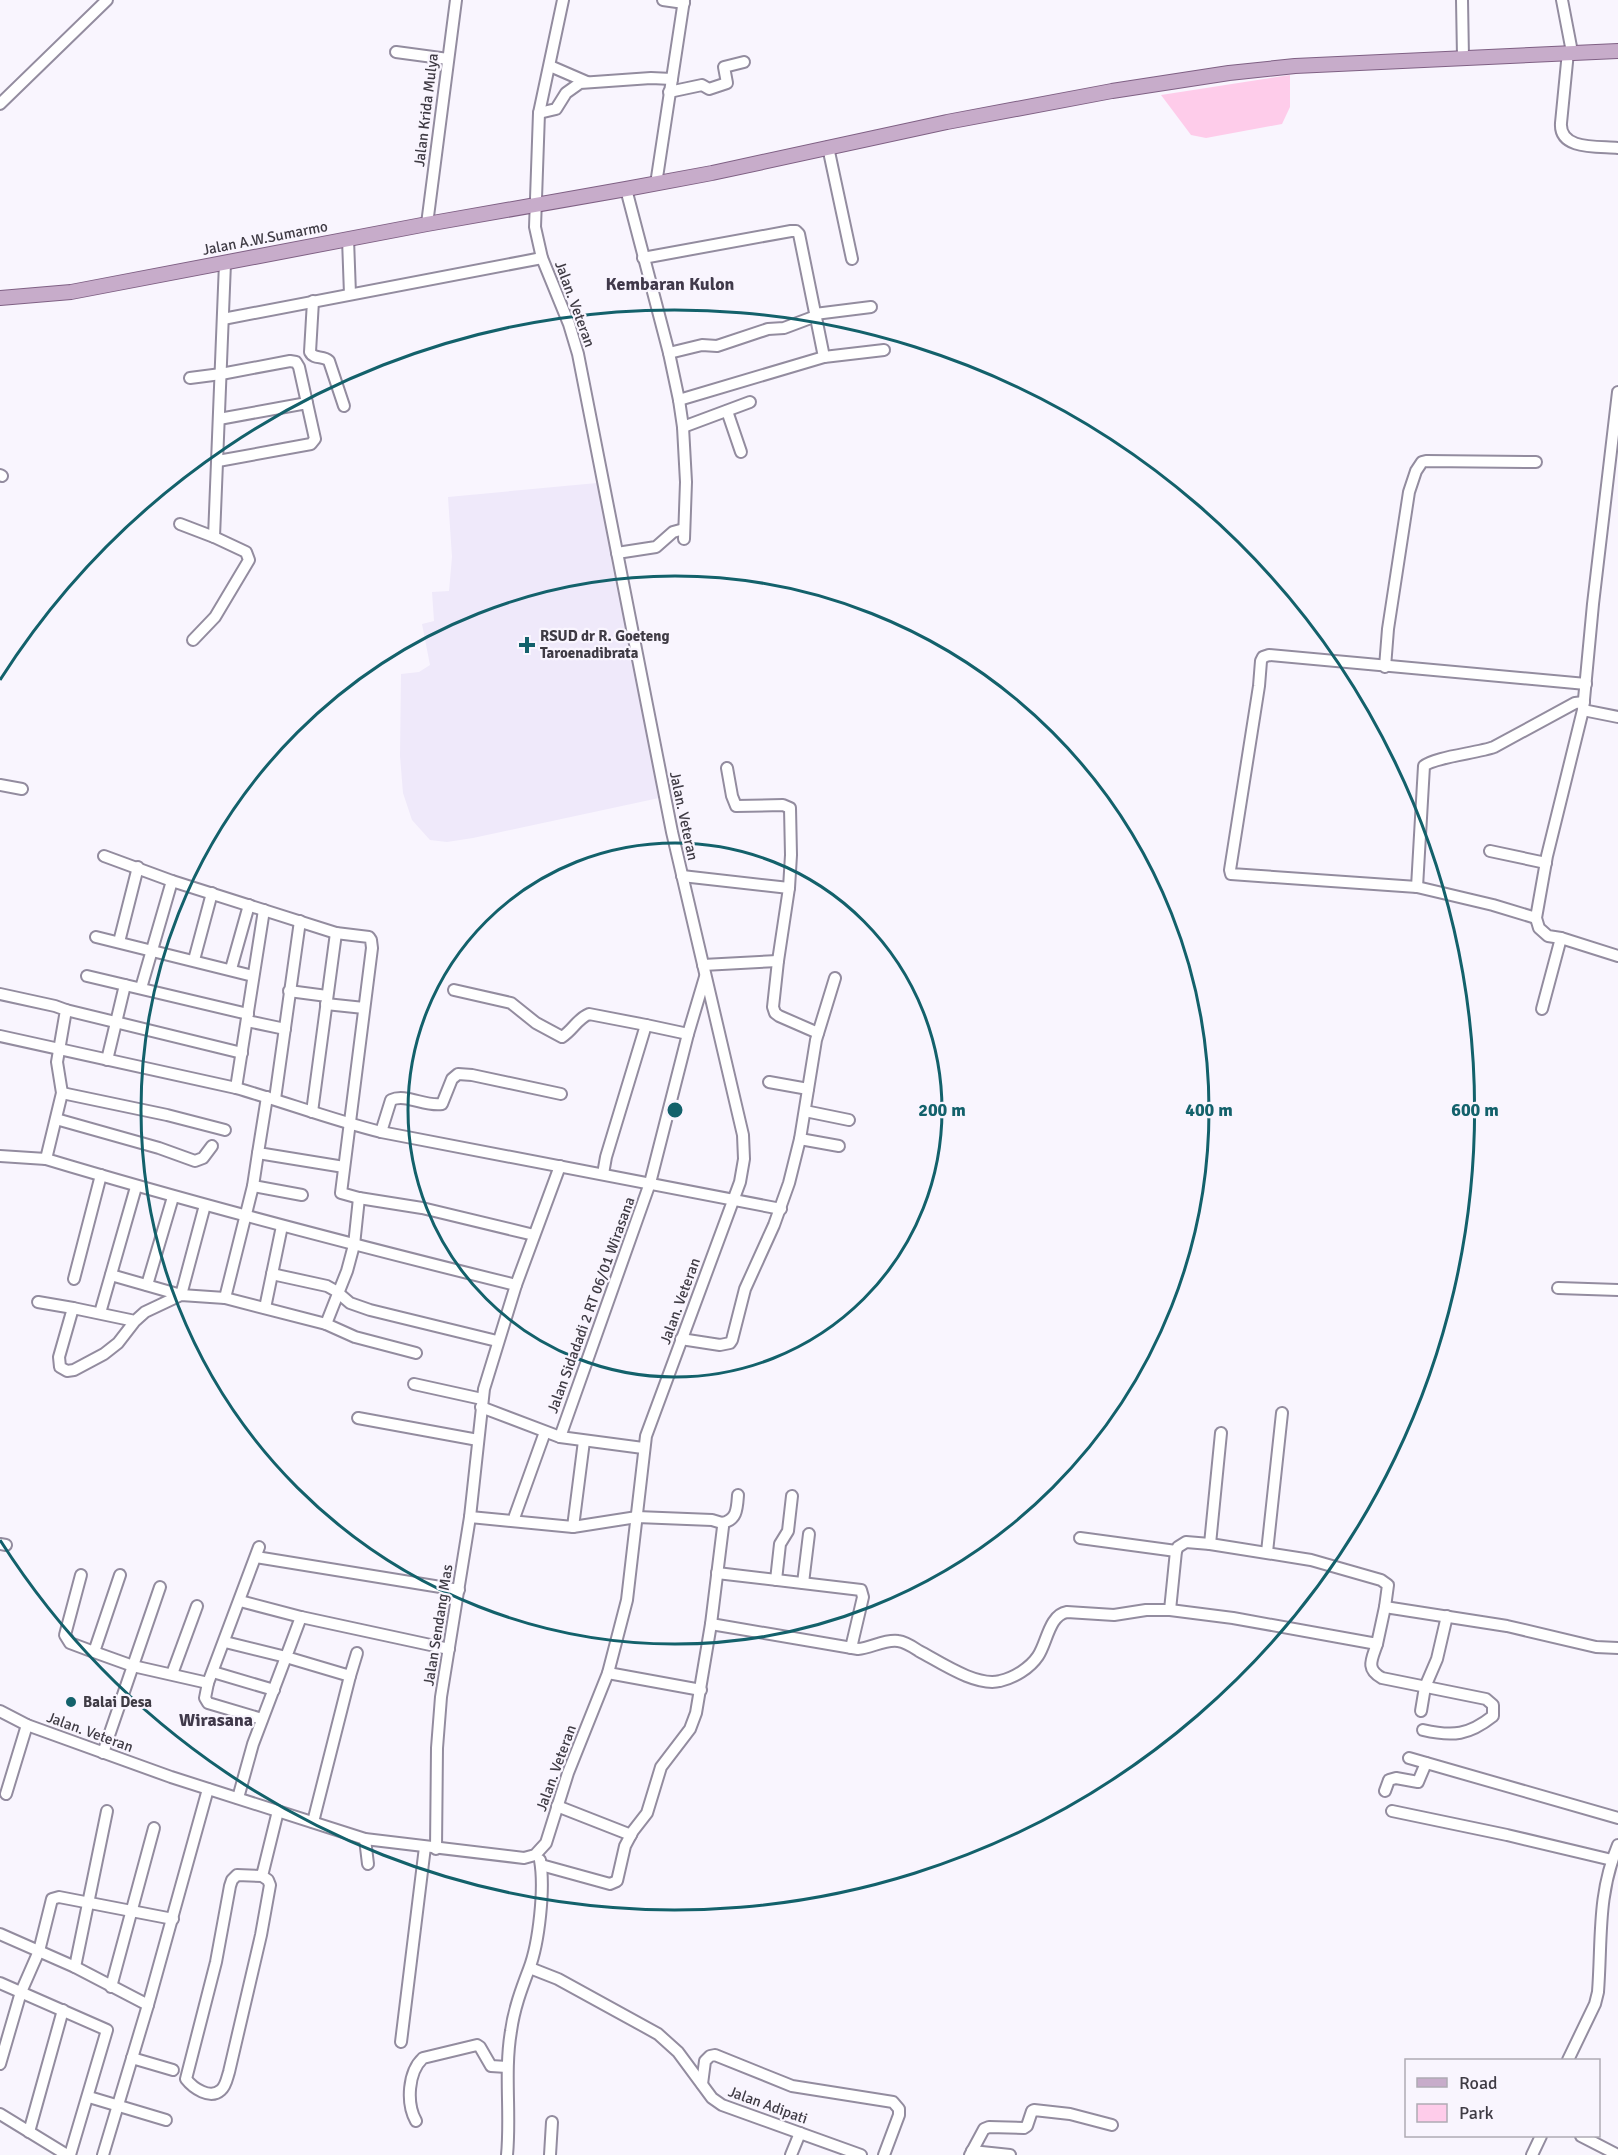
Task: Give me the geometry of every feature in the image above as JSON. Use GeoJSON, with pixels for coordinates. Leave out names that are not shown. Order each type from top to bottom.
{"type":"FeatureCollection","features":[{"type":"Feature","properties":{"kind":"main road","name":"Jalan A.W.Sumarmo"},"geometry":{"type":"LineString","coordinates":[[0,298],[71,292],[427,224],[656,184],[1112,90],[1229,73],[1356,62],[1618,51]]}},
{"type":"Feature","properties":{"kind":"street"},"geometry":{"type":"LineString","coordinates":[[0,104],[107,0]]}},
{"type":"Feature","properties":{"kind":"street","name":"Jalan Krida Mulya"},"geometry":{"type":"LineString","coordinates":[[427,224],[456,0]]}},
{"type":"Feature","properties":{"kind":"street","name":"Jalan. Veteran"},"geometry":{"type":"LineString","coordinates":[[0,1711],[27,1725],[103,1753],[365,1839],[516,1858],[529,1857],[539,1851],[549,1836],[568,1773],[608,1673],[627,1600],[643,1448],[681,1339],[734,1200],[743,1166],[743,1135],[682,876],[578,354],[569,324],[542,258],[535,227],[539,113],[563,0]]}},
{"type":"Feature","properties":{"kind":"street"},"geometry":{"type":"LineString","coordinates":[[656,184],[684,1],[663,0]]}},
{"type":"Feature","properties":{"kind":"street"},"geometry":{"type":"LineString","coordinates":[[1462,0],[1463,57]]}},
{"type":"Feature","properties":{"kind":"street"},"geometry":{"type":"LineString","coordinates":[[1562,0],[1570,52],[1561,123],[1562,132],[1569,140],[1577,144],[1618,148]]}},
{"type":"Feature","properties":{"kind":"street"},"geometry":{"type":"LineString","coordinates":[[396,52],[448,59]]}},
{"type":"Feature","properties":{"kind":"street"},"geometry":{"type":"LineString","coordinates":[[669,92],[702,85],[709,89],[726,84],[728,81],[724,67],[744,62]]}},
{"type":"Feature","properties":{"kind":"street"},"geometry":{"type":"LineString","coordinates":[[550,66],[587,82]]}},
{"type":"Feature","properties":{"kind":"street"},"geometry":{"type":"LineString","coordinates":[[539,113],[556,109],[566,93],[573,87],[587,82],[672,79]]}},
{"type":"Feature","properties":{"kind":"street"},"geometry":{"type":"LineString","coordinates":[[828,147],[852,259]]}},
{"type":"Feature","properties":{"kind":"street"},"geometry":{"type":"LineString","coordinates":[[617,553],[656,547],[673,532],[684,534],[686,482],[679,400],[626,189]]}},
{"type":"Feature","properties":{"kind":"street"},"geometry":{"type":"LineString","coordinates":[[643,258],[796,231],[799,234],[824,357]]}},
{"type":"Feature","properties":{"kind":"street"},"geometry":{"type":"LineString","coordinates":[[348,239],[350,294]]}},
{"type":"Feature","properties":{"kind":"street"},"geometry":{"type":"LineString","coordinates":[[224,319],[542,258]]}},
{"type":"Feature","properties":{"kind":"street"},"geometry":{"type":"LineString","coordinates":[[214,537],[225,263]]}},
{"type":"Feature","properties":{"kind":"street"},"geometry":{"type":"LineString","coordinates":[[313,301],[309,352],[314,357],[329,361],[344,406]]}},
{"type":"Feature","properties":{"kind":"street"},"geometry":{"type":"LineString","coordinates":[[669,353],[702,345],[717,346],[768,330],[784,328],[815,315],[871,307]]}},
{"type":"Feature","properties":{"kind":"street"},"geometry":{"type":"LineString","coordinates":[[679,400],[824,357],[884,350]]}},
{"type":"Feature","properties":{"kind":"street"},"geometry":{"type":"LineString","coordinates":[[190,378],[290,361],[296,362],[299,367],[315,437],[314,443],[218,461]]}},
{"type":"Feature","properties":{"kind":"street"},"geometry":{"type":"LineString","coordinates":[[1618,392],[1593,604],[1584,706],[1546,863],[1536,918],[1539,928],[1548,936],[1618,956]]}},
{"type":"Feature","properties":{"kind":"street"},"geometry":{"type":"LineString","coordinates":[[683,427],[750,402]]}},
{"type":"Feature","properties":{"kind":"street"},"geometry":{"type":"LineString","coordinates":[[219,419],[307,403]]}},
{"type":"Feature","properties":{"kind":"street"},"geometry":{"type":"LineString","coordinates":[[727,411],[741,452]]}},
{"type":"Feature","properties":{"kind":"street"},"geometry":{"type":"LineString","coordinates":[[1385,667],[1388,628],[1409,492],[1420,464],[1426,461],[1536,462]]}},
{"type":"Feature","properties":{"kind":"street"},"geometry":{"type":"LineString","coordinates":[[180,524],[246,552],[249,560],[215,617],[193,640]]}},
{"type":"Feature","properties":{"kind":"street"},"geometry":{"type":"LineString","coordinates":[[1536,918],[1417,887],[1231,874],[1261,661],[1263,657],[1269,655],[1586,684]]}},
{"type":"Feature","properties":{"kind":"street"},"geometry":{"type":"LineString","coordinates":[[1417,887],[1424,766],[1433,761],[1494,747],[1575,703],[1618,717]]}},
{"type":"Feature","properties":{"kind":"street"},"geometry":{"type":"LineString","coordinates":[[728,768],[732,796],[736,806],[783,805],[790,808],[789,888],[773,1007],[775,1013],[818,1033]]}},
{"type":"Feature","properties":{"kind":"street"},"geometry":{"type":"LineString","coordinates":[[0,784],[22,789]]}},
{"type":"Feature","properties":{"kind":"street"},"geometry":{"type":"LineString","coordinates":[[1490,851],[1546,863]]}},
{"type":"Feature","properties":{"kind":"street"},"geometry":{"type":"LineString","coordinates":[[104,856],[336,933],[369,937],[371,940],[364,1008],[341,1193],[359,1198],[402,1203],[534,1235]]}},
{"type":"Feature","properties":{"kind":"street"},"geometry":{"type":"LineString","coordinates":[[119,942],[138,867]]}},
{"type":"Feature","properties":{"kind":"street"},"geometry":{"type":"LineString","coordinates":[[682,876],[789,888]]}},
{"type":"Feature","properties":{"kind":"street"},"geometry":{"type":"LineString","coordinates":[[141,988],[172,880]]}},
{"type":"Feature","properties":{"kind":"street"},"geometry":{"type":"LineString","coordinates":[[194,960],[212,893]]}},
{"type":"Feature","properties":{"kind":"street"},"geometry":{"type":"LineString","coordinates":[[231,969],[249,905]]}},
{"type":"Feature","properties":{"kind":"street"},"geometry":{"type":"LineString","coordinates":[[236,1088],[264,910]]}},
{"type":"Feature","properties":{"kind":"street"},"geometry":{"type":"LineString","coordinates":[[225,1298],[253,1186],[285,1029],[300,921]]}},
{"type":"Feature","properties":{"kind":"street"},"geometry":{"type":"LineString","coordinates":[[312,1112],[336,933]]}},
{"type":"Feature","properties":{"kind":"street"},"geometry":{"type":"LineString","coordinates":[[96,937],[253,976]]}},
{"type":"Feature","properties":{"kind":"street"},"geometry":{"type":"LineString","coordinates":[[1542,1009],[1561,938]]}},
{"type":"Feature","properties":{"kind":"street"},"geometry":{"type":"LineString","coordinates":[[704,970],[778,961]]}},
{"type":"Feature","properties":{"kind":"street","name":"Jalan Sidadadi 2 RT 06/01 Wirasana"},"geometry":{"type":"LineString","coordinates":[[560,1437],[650,1183],[704,970]]}},
{"type":"Feature","properties":{"kind":"street"},"geometry":{"type":"LineString","coordinates":[[87,976],[141,988],[285,1029]]}},
{"type":"Feature","properties":{"kind":"street"},"geometry":{"type":"LineString","coordinates":[[681,1339],[720,1345],[730,1343],[745,1289],[781,1209],[800,1139],[818,1033],[835,978]]}},
{"type":"Feature","properties":{"kind":"street"},"geometry":{"type":"LineString","coordinates":[[107,1060],[125,985]]}},
{"type":"Feature","properties":{"kind":"street"},"geometry":{"type":"LineString","coordinates":[[454,990],[511,1003],[536,1023],[562,1037],[570,1032],[575,1022],[589,1014],[688,1034]]}},
{"type":"Feature","properties":{"kind":"street"},"geometry":{"type":"LineString","coordinates":[[289,991],[364,1008]]}},
{"type":"Feature","properties":{"kind":"street"},"geometry":{"type":"LineString","coordinates":[[0,994],[242,1053]]}},
{"type":"Feature","properties":{"kind":"street"},"geometry":{"type":"LineString","coordinates":[[46,1159],[62,1093],[57,1062],[66,1010]]}},
{"type":"Feature","properties":{"kind":"street"},"geometry":{"type":"LineString","coordinates":[[603,1174],[606,1157],[646,1025]]}},
{"type":"Feature","properties":{"kind":"street"},"geometry":{"type":"LineString","coordinates":[[0,1036],[236,1088],[381,1132],[781,1209]]}},
{"type":"Feature","properties":{"kind":"street"},"geometry":{"type":"LineString","coordinates":[[381,1132],[391,1100],[399,1098],[436,1105],[442,1104],[452,1079],[458,1074],[561,1094]]}},
{"type":"Feature","properties":{"kind":"street"},"geometry":{"type":"LineString","coordinates":[[769,1082],[808,1089]]}},
{"type":"Feature","properties":{"kind":"street"},"geometry":{"type":"LineString","coordinates":[[62,1093],[225,1130]]}},
{"type":"Feature","properties":{"kind":"street"},"geometry":{"type":"LineString","coordinates":[[805,1110],[849,1120]]}},
{"type":"Feature","properties":{"kind":"street"},"geometry":{"type":"LineString","coordinates":[[56,1119],[159,1148],[195,1161],[204,1158],[212,1146]]}},
{"type":"Feature","properties":{"kind":"street"},"geometry":{"type":"LineString","coordinates":[[800,1139],[838,1146]]}},
{"type":"Feature","properties":{"kind":"street"},"geometry":{"type":"LineString","coordinates":[[258,1153],[344,1167]]}},
{"type":"Feature","properties":{"kind":"street"},"geometry":{"type":"LineString","coordinates":[[0,1156],[46,1159],[173,1197],[516,1285]]}},
{"type":"Feature","properties":{"kind":"street","name":"Jalan Sendang Mas"},"geometry":{"type":"LineString","coordinates":[[401,2042],[430,1848],[441,1697],[470,1517],[482,1403],[497,1341],[560,1166]]}},
{"type":"Feature","properties":{"kind":"street"},"geometry":{"type":"LineString","coordinates":[[74,1279],[101,1175]]}},
{"type":"Feature","properties":{"kind":"street"},"geometry":{"type":"LineString","coordinates":[[100,1313],[136,1186]]}},
{"type":"Feature","properties":{"kind":"street"},"geometry":{"type":"LineString","coordinates":[[253,1186],[302,1195]]}},
{"type":"Feature","properties":{"kind":"street"},"geometry":{"type":"LineString","coordinates":[[147,1285],[173,1197]]}},
{"type":"Feature","properties":{"kind":"street"},"geometry":{"type":"LineString","coordinates":[[326,1324],[339,1294],[354,1245],[359,1198]]}},
{"type":"Feature","properties":{"kind":"street"},"geometry":{"type":"LineString","coordinates":[[73,1308],[58,1361],[60,1367],[67,1371],[74,1370],[112,1348],[145,1312],[181,1295],[205,1205]]}},
{"type":"Feature","properties":{"kind":"street"},"geometry":{"type":"LineString","coordinates":[[265,1308],[282,1226]]}},
{"type":"Feature","properties":{"kind":"street"},"geometry":{"type":"LineString","coordinates":[[272,1274],[327,1286],[350,1303],[370,1310],[497,1341]]}},
{"type":"Feature","properties":{"kind":"street"},"geometry":{"type":"LineString","coordinates":[[111,1275],[181,1295],[225,1298],[265,1308],[326,1324],[355,1337],[416,1353]]}},
{"type":"Feature","properties":{"kind":"street"},"geometry":{"type":"LineString","coordinates":[[1558,1288],[1618,1290]]}},
{"type":"Feature","properties":{"kind":"street"},"geometry":{"type":"LineString","coordinates":[[38,1302],[135,1321]]}},
{"type":"Feature","properties":{"kind":"street"},"geometry":{"type":"LineString","coordinates":[[414,1384],[482,1403],[560,1437],[643,1448]]}},
{"type":"Feature","properties":{"kind":"street"},"geometry":{"type":"LineString","coordinates":[[1267,1552],[1282,1413]]}},
{"type":"Feature","properties":{"kind":"street"},"geometry":{"type":"LineString","coordinates":[[358,1418],[478,1440]]}},
{"type":"Feature","properties":{"kind":"street"},"geometry":{"type":"LineString","coordinates":[[513,1521],[545,1432]]}},
{"type":"Feature","properties":{"kind":"street"},"geometry":{"type":"LineString","coordinates":[[1210,1544],[1221,1433]]}},
{"type":"Feature","properties":{"kind":"street"},"geometry":{"type":"LineString","coordinates":[[573,1527],[584,1441]]}},
{"type":"Feature","properties":{"kind":"street"},"geometry":{"type":"LineString","coordinates":[[470,1517],[573,1527],[637,1517],[712,1520],[722,1523],[732,1519],[736,1514],[738,1495]]}},
{"type":"Feature","properties":{"kind":"street"},"geometry":{"type":"LineString","coordinates":[[776,1580],[780,1544],[788,1531],[792,1496]]}},
{"type":"Feature","properties":{"kind":"street"},"geometry":{"type":"LineString","coordinates":[[541,1865],[613,1884],[619,1878],[625,1846],[647,1813],[662,1767],[694,1722],[711,1624],[723,1531],[722,1523]]}},
{"type":"Feature","properties":{"kind":"street"},"geometry":{"type":"LineString","coordinates":[[803,1583],[809,1534]]}},
{"type":"Feature","properties":{"kind":"street"},"geometry":{"type":"LineString","coordinates":[[1080,1538],[1176,1551]]}},
{"type":"Feature","properties":{"kind":"street"},"geometry":{"type":"LineString","coordinates":[[1170,1610],[1176,1551],[1186,1542],[1311,1560],[1382,1580],[1388,1585],[1388,1589],[1371,1665],[1374,1674],[1382,1678],[1486,1699],[1491,1702],[1494,1712],[1493,1716],[1482,1725],[1469,1731],[1446,1736],[1423,1730]]}},
{"type":"Feature","properties":{"kind":"street"},"geometry":{"type":"LineString","coordinates":[[262,1719],[208,1703],[205,1698],[208,1683],[258,1552],[459,1590]]}},
{"type":"Feature","properties":{"kind":"street"},"geometry":{"type":"LineString","coordinates":[[717,1573],[858,1589],[862,1592],[863,1597],[851,1648]]}},
{"type":"Feature","properties":{"kind":"street"},"geometry":{"type":"LineString","coordinates":[[81,1575],[65,1635],[70,1643],[134,1666],[208,1683]]}},
{"type":"Feature","properties":{"kind":"street"},"geometry":{"type":"LineString","coordinates":[[94,1652],[120,1575]]}},
{"type":"Feature","properties":{"kind":"street"},"geometry":{"type":"LineString","coordinates":[[103,1753],[160,1587]]}},
{"type":"Feature","properties":{"kind":"street"},"geometry":{"type":"LineString","coordinates":[[240,1601],[449,1649]]}},
{"type":"Feature","properties":{"kind":"street"},"geometry":{"type":"LineString","coordinates":[[172,1674],[197,1605]]}},
{"type":"Feature","properties":{"kind":"street"},"geometry":{"type":"LineString","coordinates":[[1385,1607],[1507,1626],[1596,1647],[1618,1648]]}},
{"type":"Feature","properties":{"kind":"street"},"geometry":{"type":"LineString","coordinates":[[711,1624],[851,1648],[864,1649],[886,1642],[900,1641],[952,1669],[991,1683],[1014,1676],[1036,1659],[1052,1624],[1061,1613],[1114,1615],[1146,1610],[1170,1610],[1233,1618],[1377,1644]]}},
{"type":"Feature","properties":{"kind":"street"},"geometry":{"type":"LineString","coordinates":[[1421,1711],[1425,1687],[1437,1659],[1447,1616]]}},
{"type":"Feature","properties":{"kind":"street"},"geometry":{"type":"LineString","coordinates":[[238,1798],[262,1719],[302,1617]]}},
{"type":"Feature","properties":{"kind":"street"},"geometry":{"type":"LineString","coordinates":[[225,1642],[350,1676]]}},
{"type":"Feature","properties":{"kind":"street"},"geometry":{"type":"LineString","coordinates":[[313,1822],[357,1653]]}},
{"type":"Feature","properties":{"kind":"street"},"geometry":{"type":"LineString","coordinates":[[213,1672],[274,1690]]}},
{"type":"Feature","properties":{"kind":"street"},"geometry":{"type":"LineString","coordinates":[[608,1673],[701,1690]]}},
{"type":"Feature","properties":{"kind":"street"},"geometry":{"type":"LineString","coordinates":[[6,1794],[27,1725]]}},
{"type":"Feature","properties":{"kind":"street"},"geometry":{"type":"LineString","coordinates":[[1408,1758],[1618,1818]]}},
{"type":"Feature","properties":{"kind":"street"},"geometry":{"type":"LineString","coordinates":[[1385,1791],[1389,1780],[1394,1778],[1418,1782],[1426,1763]]}},
{"type":"Feature","properties":{"kind":"street"},"geometry":{"type":"LineString","coordinates":[[106,2154],[117,2105],[148,2005],[208,1789]]}},
{"type":"Feature","properties":{"kind":"street"},"geometry":{"type":"LineString","coordinates":[[557,1806],[631,1835]]}},
{"type":"Feature","properties":{"kind":"street"},"geometry":{"type":"LineString","coordinates":[[75,1967],[90,1903],[107,1811]]}},
{"type":"Feature","properties":{"kind":"street"},"geometry":{"type":"LineString","coordinates":[[262,1876],[278,1811]]}},
{"type":"Feature","properties":{"kind":"street"},"geometry":{"type":"LineString","coordinates":[[1392,1811],[1612,1860]]}},
{"type":"Feature","properties":{"kind":"street"},"geometry":{"type":"LineString","coordinates":[[111,1987],[154,1828]]}},
{"type":"Feature","properties":{"kind":"street"},"geometry":{"type":"LineString","coordinates":[[365,1839],[368,1864]]}},
{"type":"Feature","properties":{"kind":"street"},"geometry":{"type":"LineString","coordinates":[[1569,2059],[1595,2004],[1598,1992],[1601,1905],[1618,1845]]}},
{"type":"Feature","properties":{"kind":"street"},"geometry":{"type":"LineString","coordinates":[[507,2155],[510,2104],[507,2067],[515,2010],[530,1968],[540,1906],[539,1851]]}},
{"type":"Feature","properties":{"kind":"street"},"geometry":{"type":"LineString","coordinates":[[237,1875],[262,1876],[269,1883],[268,1897],[230,2072],[220,2092],[205,2093],[192,2086],[186,2079],[186,2075],[216,1962],[230,1886],[237,1875]]}},
{"type":"Feature","properties":{"kind":"street"},"geometry":{"type":"LineString","coordinates":[[0,2064],[21,1992],[39,1951],[52,1899],[59,1897],[173,1918]]}},
{"type":"Feature","properties":{"kind":"street"},"geometry":{"type":"LineString","coordinates":[[0,1934],[75,1967],[148,2005]]}},
{"type":"Feature","properties":{"kind":"street","name":"Jalan Adipati"},"geometry":{"type":"LineString","coordinates":[[530,1968],[558,1979],[658,2034],[678,2052],[712,2098],[722,2105],[861,2155]]}},
{"type":"Feature","properties":{"kind":"street"},"geometry":{"type":"LineString","coordinates":[[0,1983],[107,2030],[69,2155],[0,2114]]}},
{"type":"Feature","properties":{"kind":"street"},"geometry":{"type":"LineString","coordinates":[[29,2132],[63,2010]]}},
{"type":"Feature","properties":{"kind":"street"},"geometry":{"type":"LineString","coordinates":[[416,2121],[411,2111],[411,2087],[414,2071],[423,2058],[477,2046],[480,2047],[491,2066],[507,2067]]}},
{"type":"Feature","properties":{"kind":"street"},"geometry":{"type":"LineString","coordinates":[[702,2084],[705,2061],[715,2055],[792,2086],[893,2102],[899,2109],[899,2115],[884,2155]]}},
{"type":"Feature","properties":{"kind":"street"},"geometry":{"type":"LineString","coordinates":[[132,2058],[173,2070]]}},
{"type":"Feature","properties":{"kind":"street"},"geometry":{"type":"LineString","coordinates":[[88,2097],[166,2120]]}},
{"type":"Feature","properties":{"kind":"street"},"geometry":{"type":"LineString","coordinates":[[1010,2155],[971,2153],[984,2129],[989,2127],[1024,2128],[1034,2110],[1070,2114],[1112,2125]]}},
{"type":"Feature","properties":{"kind":"street"},"geometry":{"type":"LineString","coordinates":[[550,2155],[552,2122]]}},
{"type":"Feature","properties":{"kind":"street"},"geometry":{"type":"LineString","coordinates":[[791,2155],[800,2133]]}},
{"type":"Feature","properties":{"kind":"street"},"geometry":{"type":"LineString","coordinates":[[1532,2155],[1541,2137]]}},
{"type":"Feature","properties":{"kind":"street"},"geometry":{"type":"LineString","coordinates":[[1583,2137],[1618,2155]]}},
{"type":"Feature","properties":{"kind":"shaded area","name":"RSUD dr R. Goeteng Taroenadibrata"},"geometry":{"type":"Polygon","coordinates":[[[597,483],[659,798],[473,838],[447,842],[430,840],[412,820],[403,793],[400,756],[401,674],[419,672],[430,665],[422,624],[434,621],[432,592],[449,591],[452,557],[448,497],[597,483]]]}},
{"type":"Feature","properties":{"kind":"green space"},"geometry":{"type":"Polygon","coordinates":[[[1290,75],[1290,107],[1282,124],[1206,138],[1191,135],[1161,95],[1290,75]]]}},
{"type":"Feature","properties":{"kind":"place","name":"RSUD dr R. Goeteng Taroenadibrata"},"geometry":{"type":"Point","coordinates":[527,645]}},
{"type":"Feature","properties":{"kind":"place","name":"Balai Desa"},"geometry":{"type":"Point","coordinates":[71,1702]}},
{"type":"Feature","properties":{"kind":"district","name":"Kembaran Kulon"},"geometry":{"type":"Point","coordinates":[670,284]}},
{"type":"Feature","properties":{"kind":"district","name":"Wirasana"},"geometry":{"type":"Point","coordinates":[216,1720]}}]}
